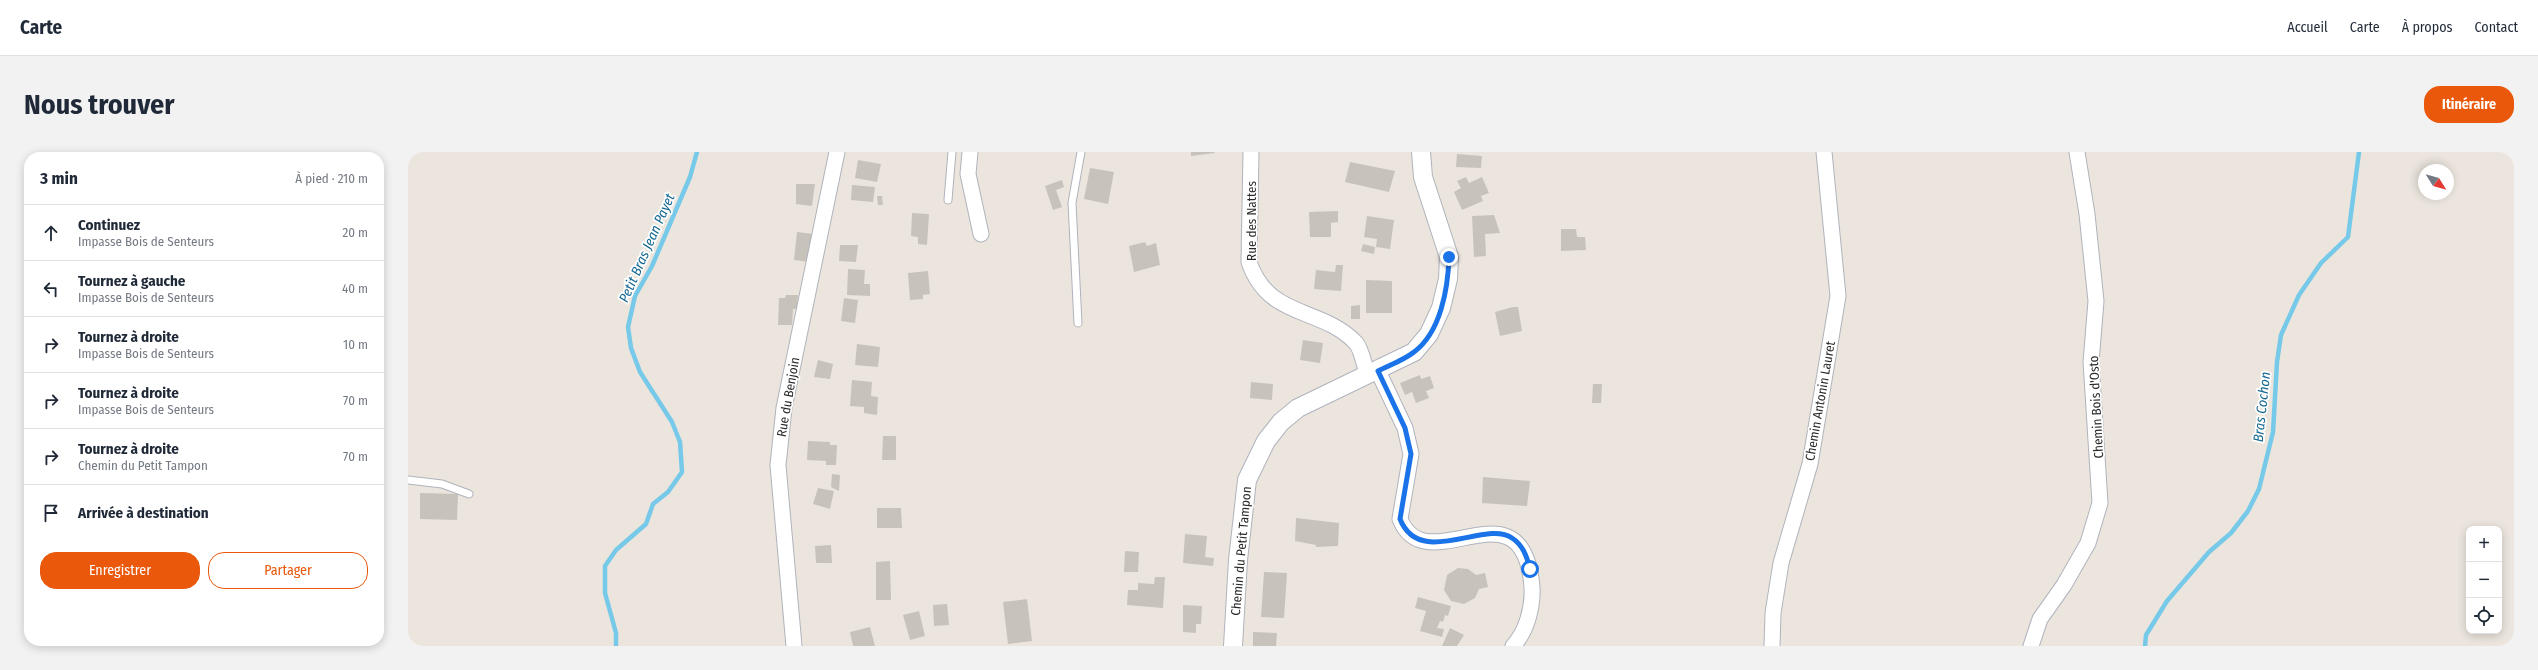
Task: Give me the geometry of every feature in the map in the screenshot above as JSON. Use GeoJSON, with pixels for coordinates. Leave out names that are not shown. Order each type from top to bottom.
{"type":"FeatureCollection","features":[{"type":"Feature","properties":{"kind":"street","name":"Rue du Benjoin"},"geometry":{"type":"LineString","coordinates":[[794,646],[778,465],[780,436],[784,408],[837,152]]}},
{"type":"Feature","properties":{"kind":"street"},"geometry":{"type":"LineString","coordinates":[[970,152],[968,174],[981,234]]}},
{"type":"Feature","properties":{"kind":"street","name":"Rue des Nattes"},"geometry":{"type":"LineString","coordinates":[[1251,152],[1249,262],[1255,277],[1273,298],[1339,329],[1357,344],[1373,373],[1401,417],[1409,441],[1411,454],[1400,519],[1410,536],[1437,542],[1500,533],[1511,537],[1527,556],[1530,569],[1532,595],[1528,618],[1520,638],[1513,646]]}},
{"type":"Feature","properties":{"kind":"street","name":"Chemin du Petit Tampon"},"geometry":{"type":"LineString","coordinates":[[1233,646],[1238,560],[1247,480],[1256,458],[1278,427],[1298,408],[1414,352],[1429,334],[1441,308],[1448,279],[1449,257],[1423,177],[1421,152]]}},
{"type":"Feature","properties":{"kind":"street","name":"Chemin Antonin Lauret"},"geometry":{"type":"LineString","coordinates":[[1772,646],[1773,612],[1781,563],[1810,464],[1838,296],[1824,152]]}},
{"type":"Feature","properties":{"kind":"street","name":"Chemin Bois d'Osto"},"geometry":{"type":"LineString","coordinates":[[2031,646],[2040,620],[2064,585],[2088,543],[2100,503],[2091,362],[2096,301],[2087,214],[2077,152]]}},
{"type":"Feature","properties":{"kind":"lane"},"geometry":{"type":"LineString","coordinates":[[948,200],[952,152]]}},
{"type":"Feature","properties":{"kind":"lane"},"geometry":{"type":"LineString","coordinates":[[1078,323],[1072,203],[1081,152]]}},
{"type":"Feature","properties":{"kind":"lane"},"geometry":{"type":"LineString","coordinates":[[408,480],[442,484],[469,494]]}},
{"type":"Feature","properties":{"kind":"building"},"geometry":{"type":"Polygon","coordinates":[[[1191,152],[1214,152],[1215,153],[1191,156],[1191,152]]]}},
{"type":"Feature","properties":{"kind":"building"},"geometry":{"type":"Polygon","coordinates":[[[1457,154],[1482,156],[1481,168],[1456,167],[1457,154]]]}},
{"type":"Feature","properties":{"kind":"building"},"geometry":{"type":"Polygon","coordinates":[[[858,160],[881,164],[877,182],[855,178],[858,160]]]}},
{"type":"Feature","properties":{"kind":"building"},"geometry":{"type":"Polygon","coordinates":[[[1350,162],[1395,171],[1389,192],[1345,182],[1350,162]]]}},
{"type":"Feature","properties":{"kind":"building"},"geometry":{"type":"Polygon","coordinates":[[[1090,168],[1114,172],[1108,204],[1084,199],[1090,168]]]}},
{"type":"Feature","properties":{"kind":"building"},"geometry":{"type":"Polygon","coordinates":[[[1466,177],[1469,183],[1482,177],[1489,193],[1481,196],[1483,201],[1462,210],[1454,192],[1461,188],[1457,181],[1466,177]]]}},
{"type":"Feature","properties":{"kind":"building"},"geometry":{"type":"Polygon","coordinates":[[[1062,180],[1064,187],[1056,190],[1062,207],[1053,210],[1045,186],[1062,180]]]}},
{"type":"Feature","properties":{"kind":"building"},"geometry":{"type":"Polygon","coordinates":[[[796,184],[815,184],[812,206],[796,204],[796,184]]]}},
{"type":"Feature","properties":{"kind":"building"},"geometry":{"type":"Polygon","coordinates":[[[852,185],[875,187],[873,202],[851,200],[852,185]]]}},
{"type":"Feature","properties":{"kind":"building"},"geometry":{"type":"Polygon","coordinates":[[[877,196],[882,196],[883,205],[878,205],[877,196]]]}},
{"type":"Feature","properties":{"kind":"building"},"geometry":{"type":"Polygon","coordinates":[[[1338,211],[1338,222],[1331,223],[1331,237],[1310,237],[1309,212],[1338,211]]]}},
{"type":"Feature","properties":{"kind":"building"},"geometry":{"type":"Polygon","coordinates":[[[912,213],[929,214],[927,245],[918,244],[918,237],[911,236],[912,213]]]}},
{"type":"Feature","properties":{"kind":"building"},"geometry":{"type":"Polygon","coordinates":[[[1494,215],[1500,233],[1485,234],[1486,256],[1474,257],[1472,216],[1494,215]]]}},
{"type":"Feature","properties":{"kind":"building"},"geometry":{"type":"Polygon","coordinates":[[[1367,216],[1394,220],[1390,249],[1376,247],[1377,239],[1364,237],[1367,216]]]}},
{"type":"Feature","properties":{"kind":"building"},"geometry":{"type":"Polygon","coordinates":[[[1561,229],[1576,229],[1577,237],[1585,237],[1586,250],[1561,251],[1561,229]]]}},
{"type":"Feature","properties":{"kind":"building"},"geometry":{"type":"Polygon","coordinates":[[[797,232],[813,234],[809,262],[794,260],[797,232]]]}},
{"type":"Feature","properties":{"kind":"building"},"geometry":{"type":"Polygon","coordinates":[[[1145,242],[1147,246],[1156,243],[1160,265],[1134,272],[1129,246],[1145,242]]]}},
{"type":"Feature","properties":{"kind":"building"},"geometry":{"type":"Polygon","coordinates":[[[1363,244],[1375,247],[1374,254],[1361,251],[1363,244]]]}},
{"type":"Feature","properties":{"kind":"building"},"geometry":{"type":"Polygon","coordinates":[[[840,245],[858,245],[856,262],[839,261],[840,245]]]}},
{"type":"Feature","properties":{"kind":"building"},"geometry":{"type":"Polygon","coordinates":[[[1336,265],[1343,265],[1341,291],[1314,289],[1316,270],[1335,272],[1336,265]]]}},
{"type":"Feature","properties":{"kind":"building"},"geometry":{"type":"Polygon","coordinates":[[[848,269],[865,270],[864,284],[870,284],[870,296],[847,295],[848,269]]]}},
{"type":"Feature","properties":{"kind":"building"},"geometry":{"type":"Polygon","coordinates":[[[928,271],[930,294],[923,295],[923,299],[910,300],[908,273],[928,271]]]}},
{"type":"Feature","properties":{"kind":"building"},"geometry":{"type":"Polygon","coordinates":[[[1366,280],[1392,281],[1392,313],[1366,313],[1366,280]]]}},
{"type":"Feature","properties":{"kind":"building"},"geometry":{"type":"Polygon","coordinates":[[[786,295],[798,295],[797,309],[793,309],[792,325],[778,325],[779,298],[785,298],[786,295]]]}},
{"type":"Feature","properties":{"kind":"building"},"geometry":{"type":"Polygon","coordinates":[[[844,298],[858,300],[855,323],[841,321],[844,298]]]}},
{"type":"Feature","properties":{"kind":"building"},"geometry":{"type":"Polygon","coordinates":[[[1360,305],[1360,319],[1351,319],[1351,306],[1360,305]]]}},
{"type":"Feature","properties":{"kind":"building"},"geometry":{"type":"Polygon","coordinates":[[[1518,307],[1522,331],[1500,336],[1495,312],[1518,307]]]}},
{"type":"Feature","properties":{"kind":"building"},"geometry":{"type":"Polygon","coordinates":[[[1303,340],[1323,343],[1320,363],[1300,360],[1303,340]]]}},
{"type":"Feature","properties":{"kind":"building"},"geometry":{"type":"Polygon","coordinates":[[[857,344],[880,347],[878,367],[855,365],[857,344]]]}},
{"type":"Feature","properties":{"kind":"building"},"geometry":{"type":"Polygon","coordinates":[[[818,360],[833,364],[830,379],[814,377],[818,360]]]}},
{"type":"Feature","properties":{"kind":"building"},"geometry":{"type":"Polygon","coordinates":[[[1420,375],[1421,379],[1430,376],[1434,388],[1426,391],[1429,398],[1416,403],[1412,392],[1405,395],[1400,383],[1420,375]]]}},
{"type":"Feature","properties":{"kind":"building"},"geometry":{"type":"Polygon","coordinates":[[[852,380],[872,382],[871,396],[878,397],[877,415],[864,413],[864,407],[850,406],[852,380]]]}},
{"type":"Feature","properties":{"kind":"building"},"geometry":{"type":"Polygon","coordinates":[[[1251,382],[1273,384],[1272,400],[1250,398],[1251,382]]]}},
{"type":"Feature","properties":{"kind":"building"},"geometry":{"type":"Polygon","coordinates":[[[1593,384],[1602,384],[1601,403],[1592,403],[1593,384]]]}},
{"type":"Feature","properties":{"kind":"building"},"geometry":{"type":"Polygon","coordinates":[[[883,436],[896,436],[896,460],[882,460],[883,436]]]}},
{"type":"Feature","properties":{"kind":"building"},"geometry":{"type":"Polygon","coordinates":[[[808,441],[830,442],[830,445],[837,445],[836,465],[826,465],[826,461],[807,460],[808,441]]]}},
{"type":"Feature","properties":{"kind":"building"},"geometry":{"type":"Polygon","coordinates":[[[832,474],[840,475],[839,491],[831,487],[832,474]]]}},
{"type":"Feature","properties":{"kind":"building"},"geometry":{"type":"Polygon","coordinates":[[[1483,477],[1530,481],[1527,506],[1482,503],[1483,477]]]}},
{"type":"Feature","properties":{"kind":"building"},"geometry":{"type":"Polygon","coordinates":[[[818,488],[834,491],[830,509],[813,504],[818,488]]]}},
{"type":"Feature","properties":{"kind":"building"},"geometry":{"type":"Polygon","coordinates":[[[420,493],[458,494],[457,520],[420,519],[420,493]]]}},
{"type":"Feature","properties":{"kind":"building"},"geometry":{"type":"Polygon","coordinates":[[[877,508],[901,508],[902,528],[877,528],[877,508]]]}},
{"type":"Feature","properties":{"kind":"building"},"geometry":{"type":"Polygon","coordinates":[[[1296,518],[1339,523],[1338,546],[1316,547],[1316,545],[1295,541],[1296,518]]]}},
{"type":"Feature","properties":{"kind":"building"},"geometry":{"type":"Polygon","coordinates":[[[1185,534],[1207,536],[1205,557],[1214,558],[1213,566],[1183,563],[1185,534]]]}},
{"type":"Feature","properties":{"kind":"building"},"geometry":{"type":"Polygon","coordinates":[[[831,545],[832,563],[816,563],[815,546],[831,545]]]}},
{"type":"Feature","properties":{"kind":"building"},"geometry":{"type":"Polygon","coordinates":[[[1125,551],[1139,552],[1138,572],[1124,572],[1125,551]]]}},
{"type":"Feature","properties":{"kind":"building"},"geometry":{"type":"Polygon","coordinates":[[[890,561],[891,600],[876,600],[876,562],[890,561]]]}},
{"type":"Feature","properties":{"kind":"building"},"geometry":{"type":"Polygon","coordinates":[[[1458,568],[1468,569],[1476,575],[1485,573],[1488,587],[1479,589],[1475,598],[1464,604],[1451,601],[1444,590],[1447,575],[1458,568]]]}},
{"type":"Feature","properties":{"kind":"building"},"geometry":{"type":"Polygon","coordinates":[[[1264,572],[1287,573],[1284,618],[1261,617],[1264,572]]]}},
{"type":"Feature","properties":{"kind":"building"},"geometry":{"type":"Polygon","coordinates":[[[1155,577],[1165,577],[1163,608],[1127,605],[1128,590],[1138,590],[1138,583],[1154,584],[1155,577]]]}},
{"type":"Feature","properties":{"kind":"building"},"geometry":{"type":"Polygon","coordinates":[[[1418,597],[1451,606],[1448,616],[1445,615],[1443,622],[1440,621],[1437,628],[1444,629],[1442,637],[1420,631],[1426,611],[1415,608],[1418,597]]]}},
{"type":"Feature","properties":{"kind":"building"},"geometry":{"type":"Polygon","coordinates":[[[1027,599],[1032,641],[1008,644],[1003,602],[1027,599]]]}},
{"type":"Feature","properties":{"kind":"building"},"geometry":{"type":"Polygon","coordinates":[[[947,604],[949,625],[934,626],[933,605],[947,604]]]}},
{"type":"Feature","properties":{"kind":"building"},"geometry":{"type":"Polygon","coordinates":[[[1183,605],[1202,606],[1201,624],[1196,624],[1196,633],[1183,632],[1183,605]]]}},
{"type":"Feature","properties":{"kind":"building"},"geometry":{"type":"Polygon","coordinates":[[[919,611],[925,636],[910,640],[903,615],[919,611]]]}},
{"type":"Feature","properties":{"kind":"building"},"geometry":{"type":"Polygon","coordinates":[[[870,627],[875,646],[853,646],[850,632],[870,627]]]}},
{"type":"Feature","properties":{"kind":"building"},"geometry":{"type":"Polygon","coordinates":[[[1450,628],[1464,635],[1457,646],[1442,646],[1450,628]]]}},
{"type":"Feature","properties":{"kind":"building"},"geometry":{"type":"Polygon","coordinates":[[[1253,632],[1277,633],[1276,646],[1253,646],[1253,632]]]}},
{"type":"Feature","properties":{"kind":"waterway","name":"Petit Bras Jean Payet"},"geometry":{"type":"LineString","coordinates":[[616,646],[616,633],[605,593],[605,566],[616,550],[646,524],[653,504],[668,492],[682,472],[680,442],[672,422],[640,372],[631,348],[628,327],[635,296],[652,266],[690,177],[697,152]]}},
{"type":"Feature","properties":{"kind":"waterway","name":"Bras Cochon"},"geometry":{"type":"LineString","coordinates":[[2145,646],[2146,635],[2167,601],[2209,552],[2231,533],[2248,511],[2259,489],[2273,432],[2277,362],[2281,335],[2299,295],[2321,263],[2348,237],[2359,152]]}},
{"type":"Feature","properties":{"kind":"route"},"geometry":{"type":"LineString","coordinates":[[1449,257],[1448,279],[1441,308],[1429,334],[1414,352],[1378,371],[1401,417],[1409,441],[1411,454],[1403,489],[1400,519],[1410,536],[1437,542],[1500,533],[1511,537],[1519,544],[1527,556],[1530,569]]}}]}
